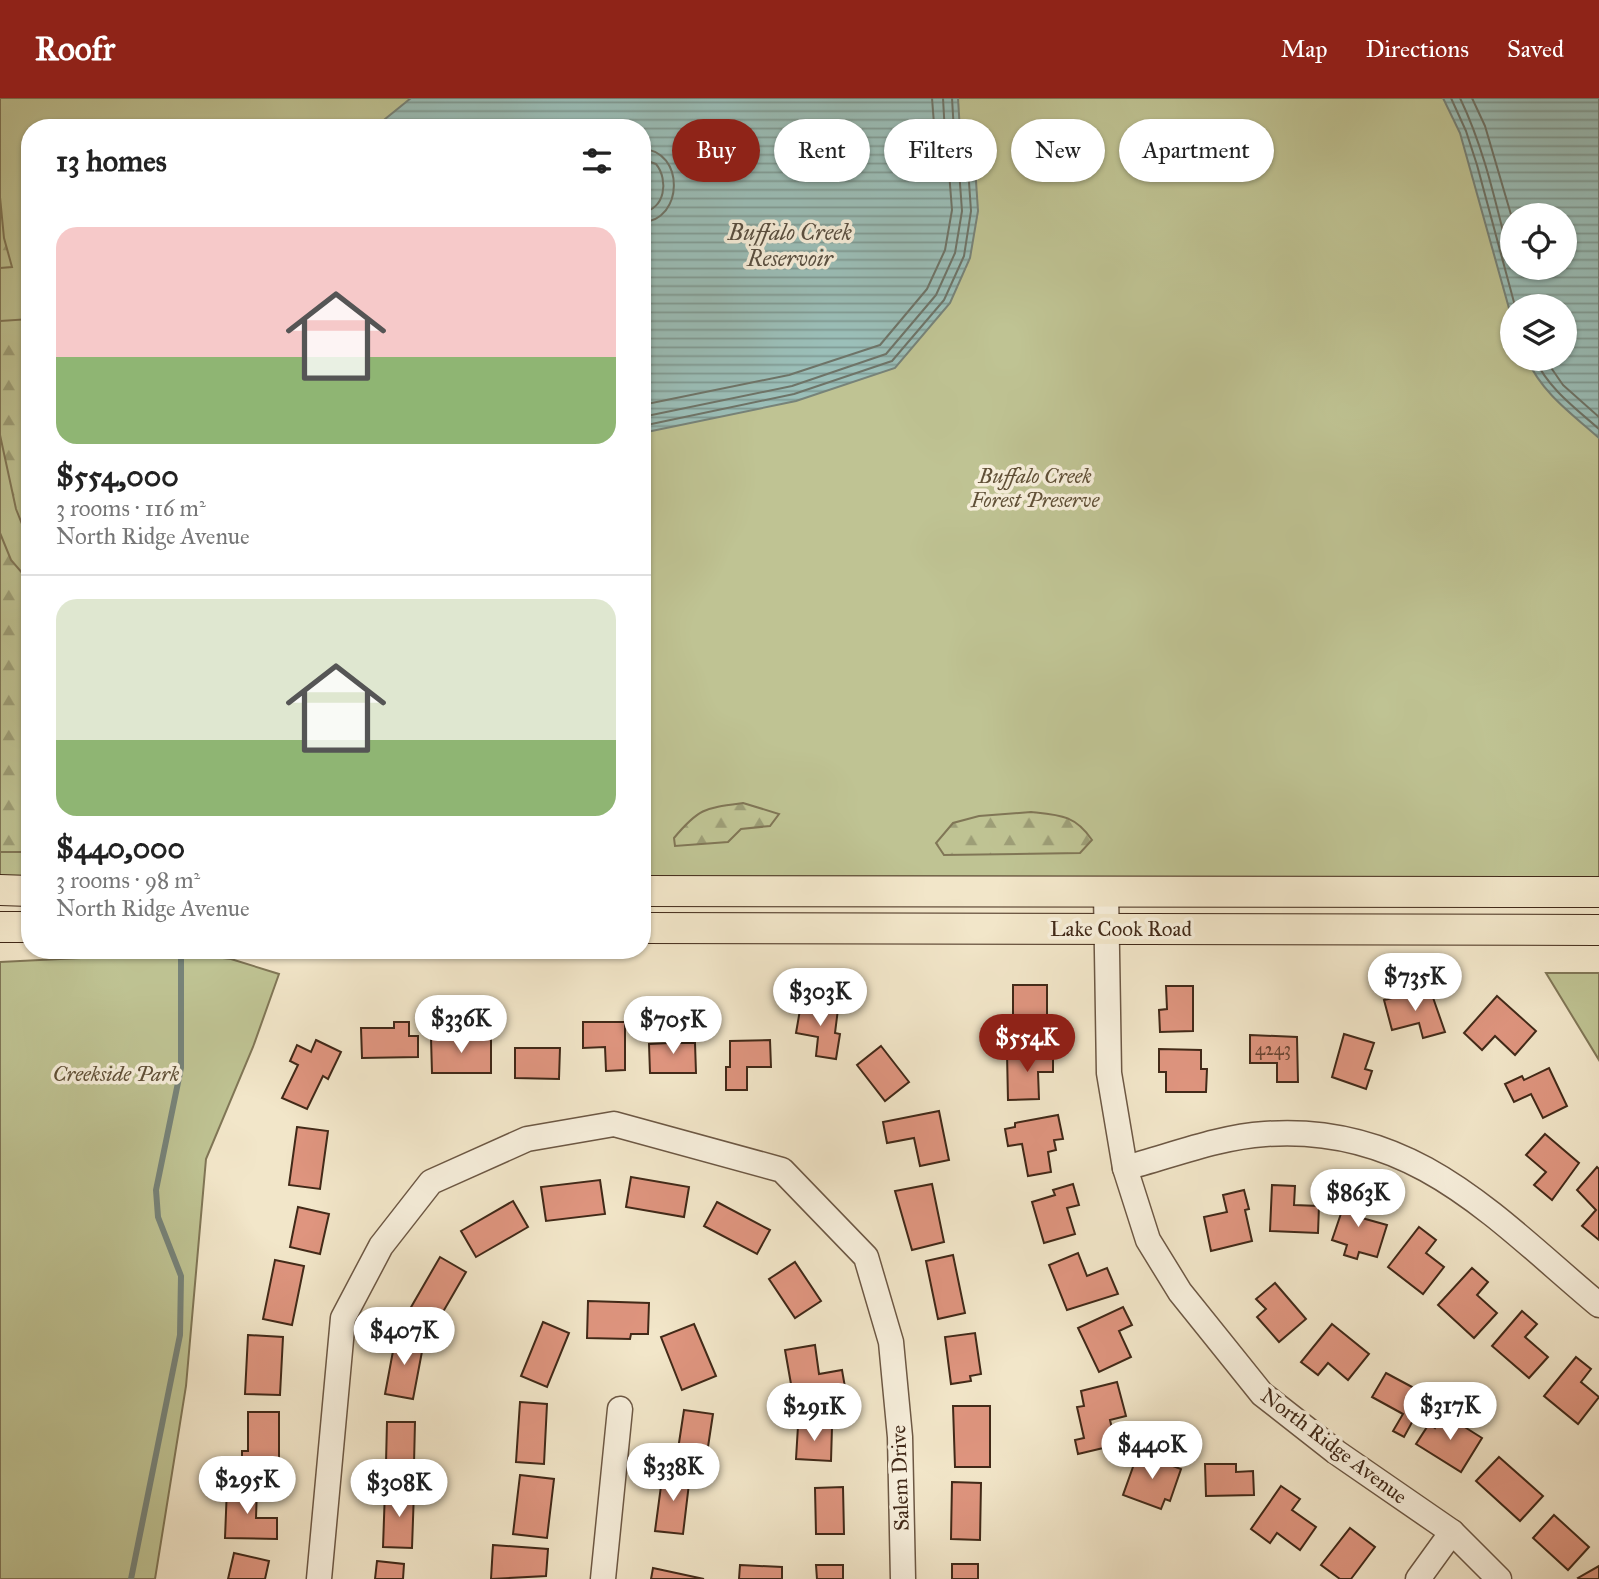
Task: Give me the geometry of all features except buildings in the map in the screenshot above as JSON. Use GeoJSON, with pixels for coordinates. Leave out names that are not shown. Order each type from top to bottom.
{"type":"FeatureCollection","features":[{"type":"Feature","properties":{"kind":"main road"},"geometry":{"type":"LineString","coordinates":[[0,890],[21,891]]}},
{"type":"Feature","properties":{"kind":"main road","name":"Lake Cook Road"},"geometry":{"type":"LineString","coordinates":[[651,891],[1599,892]]}},
{"type":"Feature","properties":{"kind":"main road"},"geometry":{"type":"LineString","coordinates":[[0,927],[21,927]]}},
{"type":"Feature","properties":{"kind":"main road","name":"Lake Cook Road"},"geometry":{"type":"LineString","coordinates":[[651,928],[1599,930]]}},
{"type":"Feature","properties":{"kind":"street","name":"North Ridge Avenue"},"geometry":{"type":"LineString","coordinates":[[1106,892],[1109,1073],[1125,1168],[1148,1240],[1180,1292],[1262,1394],[1336,1452],[1452,1532],[1499,1579]]}},
{"type":"Feature","properties":{"kind":"street","name":"Salem Drive"},"geometry":{"type":"LineString","coordinates":[[319,1579],[343,1318],[381,1246],[431,1182],[527,1139],[614,1124],[782,1170],[866,1257],[891,1342],[900,1437],[903,1579]]}},
{"type":"Feature","properties":{"kind":"street"},"geometry":{"type":"LineString","coordinates":[[1125,1168],[1263,1134],[1307,1133],[1351,1140],[1406,1157],[1448,1180],[1599,1305]]}},
{"type":"Feature","properties":{"kind":"street"},"geometry":{"type":"LineString","coordinates":[[603,1579],[620,1409]]}},
{"type":"Feature","properties":{"kind":"street"},"geometry":{"type":"LineString","coordinates":[[1418,1579],[1452,1532]]}},
{"type":"Feature","properties":{"kind":"green space","name":"Buffalo Creek Forest Preserve"},"geometry":{"type":"Polygon","coordinates":[[[0,98],[1599,98],[1599,879],[651,877],[651,119],[21,119],[21,876],[0,876],[0,98]]]}},
{"type":"Feature","properties":{"kind":"green space"},"geometry":{"type":"Polygon","coordinates":[[[0,197],[4,238],[12,267],[0,268],[0,197]]]}},
{"type":"Feature","properties":{"kind":"green space"},"geometry":{"type":"Polygon","coordinates":[[[21,320],[21,522],[0,435],[0,321],[21,320]]]}},
{"type":"Feature","properties":{"kind":"green space"},"geometry":{"type":"Polygon","coordinates":[[[0,533],[11,560],[21,572],[21,852],[0,852],[0,533]]]}},
{"type":"Feature","properties":{"kind":"green space"},"geometry":{"type":"Polygon","coordinates":[[[743,803],[779,814],[770,826],[741,829],[728,842],[675,846],[674,838],[697,815],[711,808],[743,803]]]}},
{"type":"Feature","properties":{"kind":"green space"},"geometry":{"type":"Polygon","coordinates":[[[1031,812],[1073,821],[1092,840],[1080,853],[944,855],[936,843],[953,823],[979,816],[1031,812]]]}},
{"type":"Feature","properties":{"kind":"green space","name":"Creekside Park"},"geometry":{"type":"Polygon","coordinates":[[[60,959],[231,959],[279,974],[253,1047],[206,1159],[186,1386],[155,1579],[0,1579],[0,962],[60,959]]]}},
{"type":"Feature","properties":{"kind":"green space"},"geometry":{"type":"Polygon","coordinates":[[[1546,973],[1599,973],[1599,1060],[1546,973]]]}},
{"type":"Feature","properties":{"kind":"water","name":"Buffalo Creek Reservoir"},"geometry":{"type":"Polygon","coordinates":[[[411,98],[958,98],[959,119],[884,119],[884,182],[976,182],[978,211],[970,258],[950,303],[895,368],[796,401],[651,431],[651,119],[385,119],[411,98]]]}},
{"type":"Feature","properties":{"kind":"water"},"geometry":{"type":"Polygon","coordinates":[[[1443,98],[1599,98],[1599,438],[1549,393],[1533,371],[1577,371],[1577,294],[1505,294],[1501,280],[1577,280],[1577,203],[1500,203],[1500,276],[1460,133],[1443,98]]]}},
{"type":"Feature","properties":{"kind":"waterway"},"geometry":{"type":"LineString","coordinates":[[131,1579],[180,1335],[181,1276],[158,1217],[156,1190],[181,1068],[181,959]]}}]}
